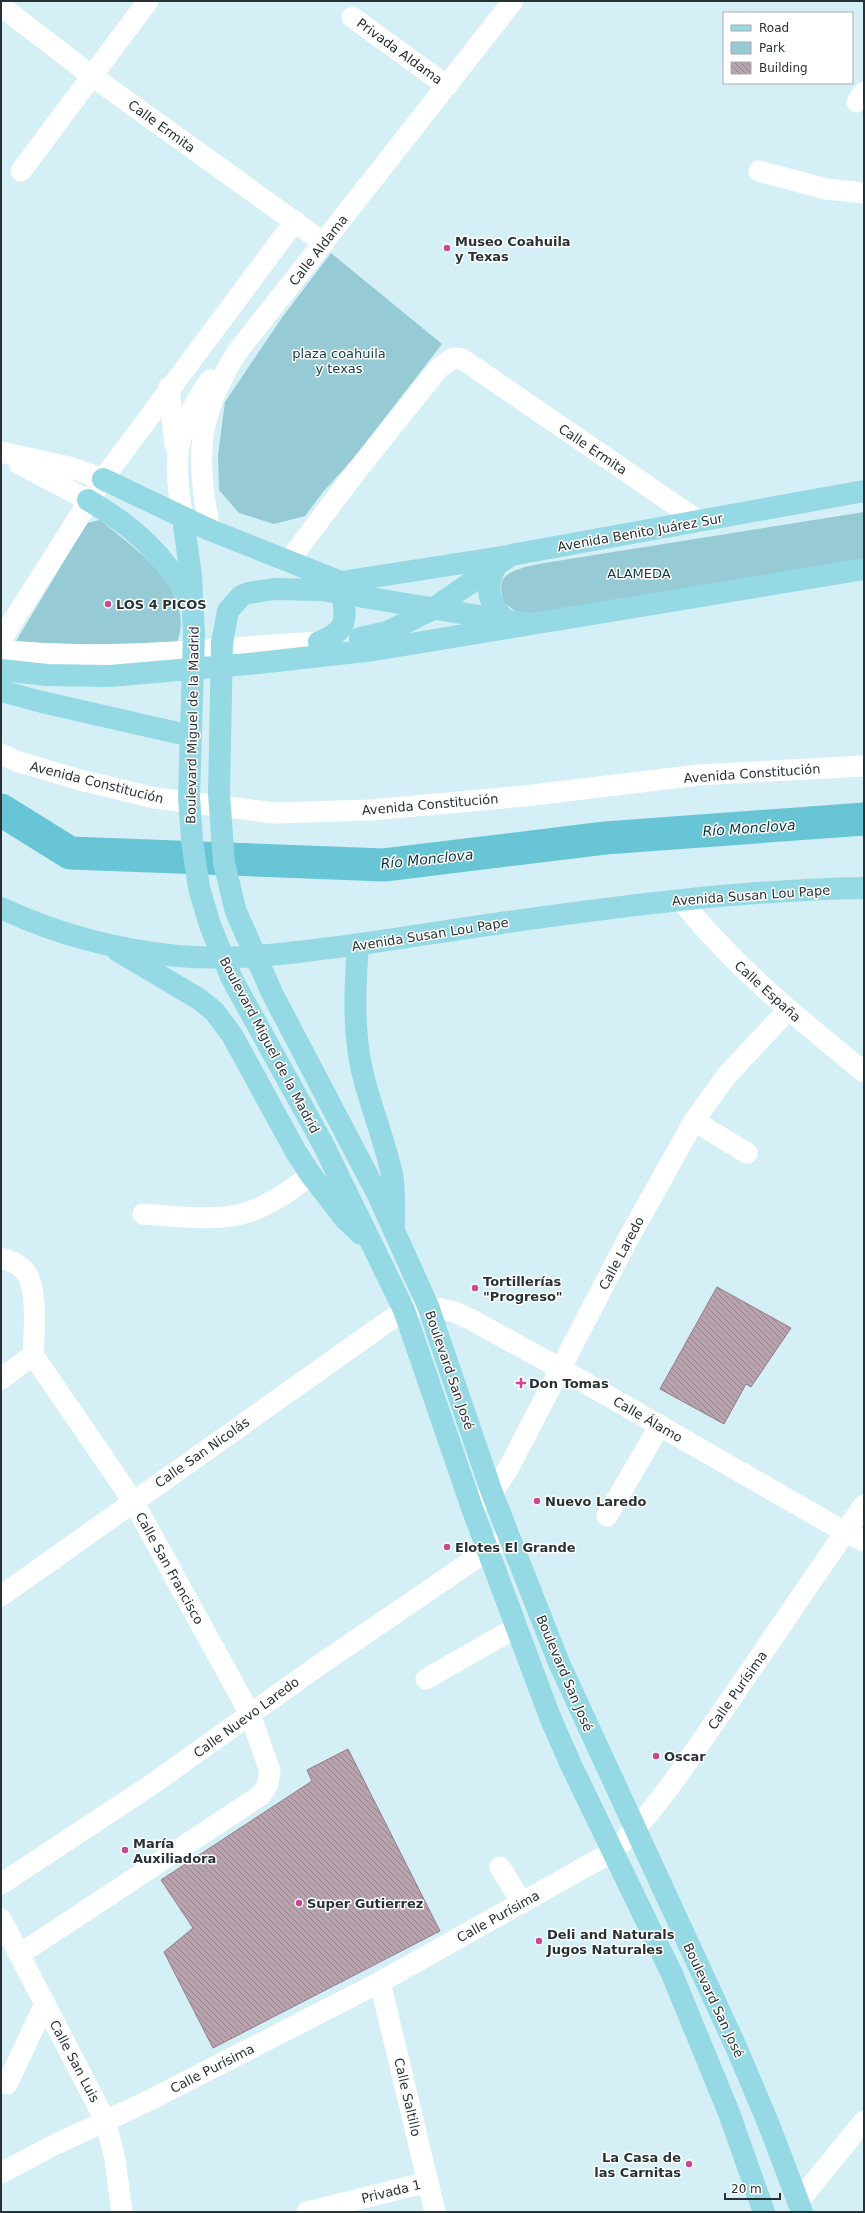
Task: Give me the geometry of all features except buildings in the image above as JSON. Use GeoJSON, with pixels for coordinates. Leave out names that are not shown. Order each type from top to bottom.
{"type":"FeatureCollection","features":[{"type":"Feature","properties":{"kind":"main road"},"geometry":{"type":"LineString","coordinates":[[103,479],[183,518],[288,562],[341,588],[431,610],[518,622]]}},
{"type":"Feature","properties":{"kind":"main road","name":"Avenida Benito Juárez Sur"},"geometry":{"type":"LineString","coordinates":[[319,642],[378,635],[431,610],[503,562],[700,522],[864,491]]}},
{"type":"Feature","properties":{"kind":"main road"},"geometry":{"type":"LineString","coordinates":[[88,500],[114,515],[138,534],[159,555],[178,579],[193,605]]}},
{"type":"Feature","properties":{"kind":"main road","name":"Boulevard Miguel de la Madrid"},"geometry":{"type":"LineString","coordinates":[[183,518],[193,605],[194,633],[189,797],[192,840],[199,888],[210,925],[232,979],[323,1144]]}},
{"type":"Feature","properties":{"kind":"main road"},"geometry":{"type":"LineString","coordinates":[[341,588],[503,562]]}},
{"type":"Feature","properties":{"kind":"main road"},"geometry":{"type":"LineString","coordinates":[[503,562],[490,577],[489,597],[493,606],[518,622]]}},
{"type":"Feature","properties":{"kind":"main road"},"geometry":{"type":"LineString","coordinates":[[1,670],[47,675],[110,676],[374,650],[518,622],[864,569]]}},
{"type":"Feature","properties":{"kind":"main road","name":"Boulevard Miguel de la Madrid"},"geometry":{"type":"LineString","coordinates":[[341,588],[321,590],[288,588],[248,593],[237,601],[228,612],[222,643],[219,794],[224,863],[236,912],[273,995],[342,1128]]}},
{"type":"Feature","properties":{"kind":"main road"},"geometry":{"type":"LineString","coordinates":[[319,642],[337,634],[343,625],[341,588]]}},
{"type":"Feature","properties":{"kind":"main road"},"geometry":{"type":"LineString","coordinates":[[1,691],[42,702],[191,736]]}},
{"type":"Feature","properties":{"kind":"main road","name":"Avenida Susan Lou Pape"},"geometry":{"type":"LineString","coordinates":[[1,908],[25,919],[108,945],[179,956],[224,957],[266,955],[358,945],[554,915],[681,900],[819,889],[864,888]]}},
{"type":"Feature","properties":{"kind":"main road"},"geometry":{"type":"LineString","coordinates":[[108,945],[199,999],[214,1011],[232,1035],[296,1152],[311,1175],[345,1219],[375,1248]]}},
{"type":"Feature","properties":{"kind":"main road"},"geometry":{"type":"LineString","coordinates":[[358,945],[354,1005],[356,1039],[372,1108],[392,1174],[394,1194],[394,1228]]}},
{"type":"Feature","properties":{"kind":"main road","name":"Boulevard San José"},"geometry":{"type":"LineString","coordinates":[[342,1128],[394,1228],[428,1306],[492,1493],[577,1706],[737,2049],[769,2125],[800,2207]]}},
{"type":"Feature","properties":{"kind":"main road","name":"Boulevard San José"},"geometry":{"type":"LineString","coordinates":[[323,1144],[404,1310],[472,1508],[571,1765],[672,1974],[729,2113],[764,2212]]}},
{"type":"Feature","properties":{"kind":"main road"},"geometry":{"type":"LineString","coordinates":[[577,1706],[571,1765],[618,1792]]}},
{"type":"Feature","properties":{"kind":"street"},"geometry":{"type":"LineString","coordinates":[[21,171],[148,1]]}},
{"type":"Feature","properties":{"kind":"street","name":"Calle Aldama"},"geometry":{"type":"LineString","coordinates":[[210,530],[200,468],[202,436],[209,406],[221,377],[238,351],[447,86],[512,1]]}},
{"type":"Feature","properties":{"kind":"street","name":"Calle Ermita"},"geometry":{"type":"LineString","coordinates":[[1,6],[92,76],[324,243]]}},
{"type":"Feature","properties":{"kind":"street","name":"Privada Aldama"},"geometry":{"type":"LineString","coordinates":[[352,17],[447,86]]}},
{"type":"Feature","properties":{"kind":"street"},"geometry":{"type":"LineString","coordinates":[[759,171],[826,189],[864,193]]}},
{"type":"Feature","properties":{"kind":"street"},"geometry":{"type":"LineString","coordinates":[[1,640],[88,500],[169,388],[295,221]]}},
{"type":"Feature","properties":{"kind":"street"},"geometry":{"type":"LineString","coordinates":[[176,455],[184,428],[197,400],[214,375],[238,351]]}},
{"type":"Feature","properties":{"kind":"street","name":"Calle Ermita"},"geometry":{"type":"LineString","coordinates":[[288,562],[355,473],[443,364],[456,358],[471,365],[700,522]]}},
{"type":"Feature","properties":{"kind":"street"},"geometry":{"type":"LineString","coordinates":[[169,388],[176,455],[177,486],[183,518]]}},
{"type":"Feature","properties":{"kind":"street"},"geometry":{"type":"LineString","coordinates":[[2,453],[69,467],[103,479]]}},
{"type":"Feature","properties":{"kind":"street"},"geometry":{"type":"LineString","coordinates":[[2,453],[25,467],[88,500]]}},
{"type":"Feature","properties":{"kind":"street"},"geometry":{"type":"LineString","coordinates":[[1,650],[65,656],[134,654],[319,642]]}},
{"type":"Feature","properties":{"kind":"street","name":"Avenida Constitución"},"geometry":{"type":"LineString","coordinates":[[1,754],[16,761],[80,780],[155,798],[276,813],[372,810],[525,796],[698,775],[864,766]]}},
{"type":"Feature","properties":{"kind":"street","name":"Calle España"},"geometry":{"type":"LineString","coordinates":[[681,900],[723,950],[788,1010],[864,1072]]}},
{"type":"Feature","properties":{"kind":"street","name":"Calle Laredo"},"geometry":{"type":"LineString","coordinates":[[472,1508],[492,1493],[508,1469],[628,1240],[694,1121],[727,1075],[788,1010]]}},
{"type":"Feature","properties":{"kind":"street"},"geometry":{"type":"LineString","coordinates":[[694,1121],[746,1153]]}},
{"type":"Feature","properties":{"kind":"street"},"geometry":{"type":"LineString","coordinates":[[144,1214],[192,1217],[231,1216],[244,1213],[283,1194],[311,1175]]}},
{"type":"Feature","properties":{"kind":"street"},"geometry":{"type":"LineString","coordinates":[[1,1258],[20,1265],[29,1278],[33,1297],[33,1355],[1,1380]]}},
{"type":"Feature","properties":{"kind":"street","name":"Calle Álamo"},"geometry":{"type":"LineString","coordinates":[[404,1310],[428,1306],[455,1312],[472,1320],[660,1425],[845,1532],[864,1541]]}},
{"type":"Feature","properties":{"kind":"street","name":"Calle San Nicolás"},"geometry":{"type":"LineString","coordinates":[[1,1596],[404,1310]]}},
{"type":"Feature","properties":{"kind":"street","name":"Calle San Francisco"},"geometry":{"type":"LineString","coordinates":[[20,1954],[261,1795],[268,1784],[270,1771],[250,1714],[133,1501],[33,1355]]}},
{"type":"Feature","properties":{"kind":"street"},"geometry":{"type":"LineString","coordinates":[[607,1516],[660,1425]]}},
{"type":"Feature","properties":{"kind":"street","name":"Calle Purísima"},"geometry":{"type":"LineString","coordinates":[[1,2173],[105,2120],[150,2100],[380,1982],[612,1852],[636,1830],[751,1672],[864,1505]]}},
{"type":"Feature","properties":{"kind":"street","name":"Calle Nuevo Laredo"},"geometry":{"type":"LineString","coordinates":[[1,1884],[151,1785],[315,1668],[510,1535]]}},
{"type":"Feature","properties":{"kind":"street"},"geometry":{"type":"LineString","coordinates":[[426,1679],[517,1627]]}},
{"type":"Feature","properties":{"kind":"street"},"geometry":{"type":"LineString","coordinates":[[500,1867],[522,1903]]}},
{"type":"Feature","properties":{"kind":"street","name":"Calle San Luis"},"geometry":{"type":"LineString","coordinates":[[1,1919],[105,2120],[115,2159],[122,2212]]}},
{"type":"Feature","properties":{"kind":"street","name":"Calle Saltillo"},"geometry":{"type":"LineString","coordinates":[[380,1982],[436,2212]]}},
{"type":"Feature","properties":{"kind":"street"},"geometry":{"type":"LineString","coordinates":[[7,2084],[45,2004]]}},
{"type":"Feature","properties":{"kind":"street"},"geometry":{"type":"LineString","coordinates":[[800,2207],[864,2121]]}},
{"type":"Feature","properties":{"kind":"street","name":"Privada 1"},"geometry":{"type":"LineString","coordinates":[[308,2212],[428,2182]]}},
{"type":"Feature","properties":{"kind":"green space","name":"plaza coahuila y texas"},"geometry":{"type":"Polygon","coordinates":[[[331,253],[442,344],[353,459],[323,492],[305,516],[274,524],[239,513],[219,490],[218,455],[225,402],[281,319],[331,253]]]}},
{"type":"Feature","properties":{"kind":"green space","name":"ALAMEDA"},"geometry":{"type":"Polygon","coordinates":[[[864,512],[864,559],[525,615],[518,613],[503,602],[501,587],[504,578],[515,571],[531,566],[864,512]]]}},
{"type":"Feature","properties":{"kind":"green space"},"geometry":{"type":"Polygon","coordinates":[[[100,520],[145,558],[159,572],[171,588],[178,605],[181,623],[177,642],[89,647],[16,641],[87,523],[100,520]]]}},
{"type":"Feature","properties":{"kind":"waterway","name":"Río Monclova"},"geometry":{"type":"LineString","coordinates":[[1,810],[70,853],[384,865],[605,838],[864,819]]}},
{"type":"Feature","properties":{"kind":"place","name":"Museo Coahuila y Texas"},"geometry":{"type":"Point","coordinates":[447,248]}},
{"type":"Feature","properties":{"kind":"place","name":"LOS 4 PICOS"},"geometry":{"type":"Point","coordinates":[108,604]}},
{"type":"Feature","properties":{"kind":"place","name":"Tortillerías \"Progreso\""},"geometry":{"type":"Point","coordinates":[475,1288]}},
{"type":"Feature","properties":{"kind":"place","name":"Don Tomas"},"geometry":{"type":"Point","coordinates":[521,1383]}},
{"type":"Feature","properties":{"kind":"place","name":"Nuevo Laredo"},"geometry":{"type":"Point","coordinates":[537,1501]}},
{"type":"Feature","properties":{"kind":"place","name":"Elotes El Grande"},"geometry":{"type":"Point","coordinates":[447,1547]}},
{"type":"Feature","properties":{"kind":"place","name":"Oscar"},"geometry":{"type":"Point","coordinates":[656,1756]}},
{"type":"Feature","properties":{"kind":"place","name":"María Auxiliadora"},"geometry":{"type":"Point","coordinates":[125,1850]}},
{"type":"Feature","properties":{"kind":"place","name":"Super Gutierrez"},"geometry":{"type":"Point","coordinates":[299,1903]}},
{"type":"Feature","properties":{"kind":"place","name":"Deli and Naturals Jugos Naturales"},"geometry":{"type":"Point","coordinates":[539,1941]}},
{"type":"Feature","properties":{"kind":"place","name":"La Casa de las Carnitas"},"geometry":{"type":"Point","coordinates":[689,2164]}}]}
